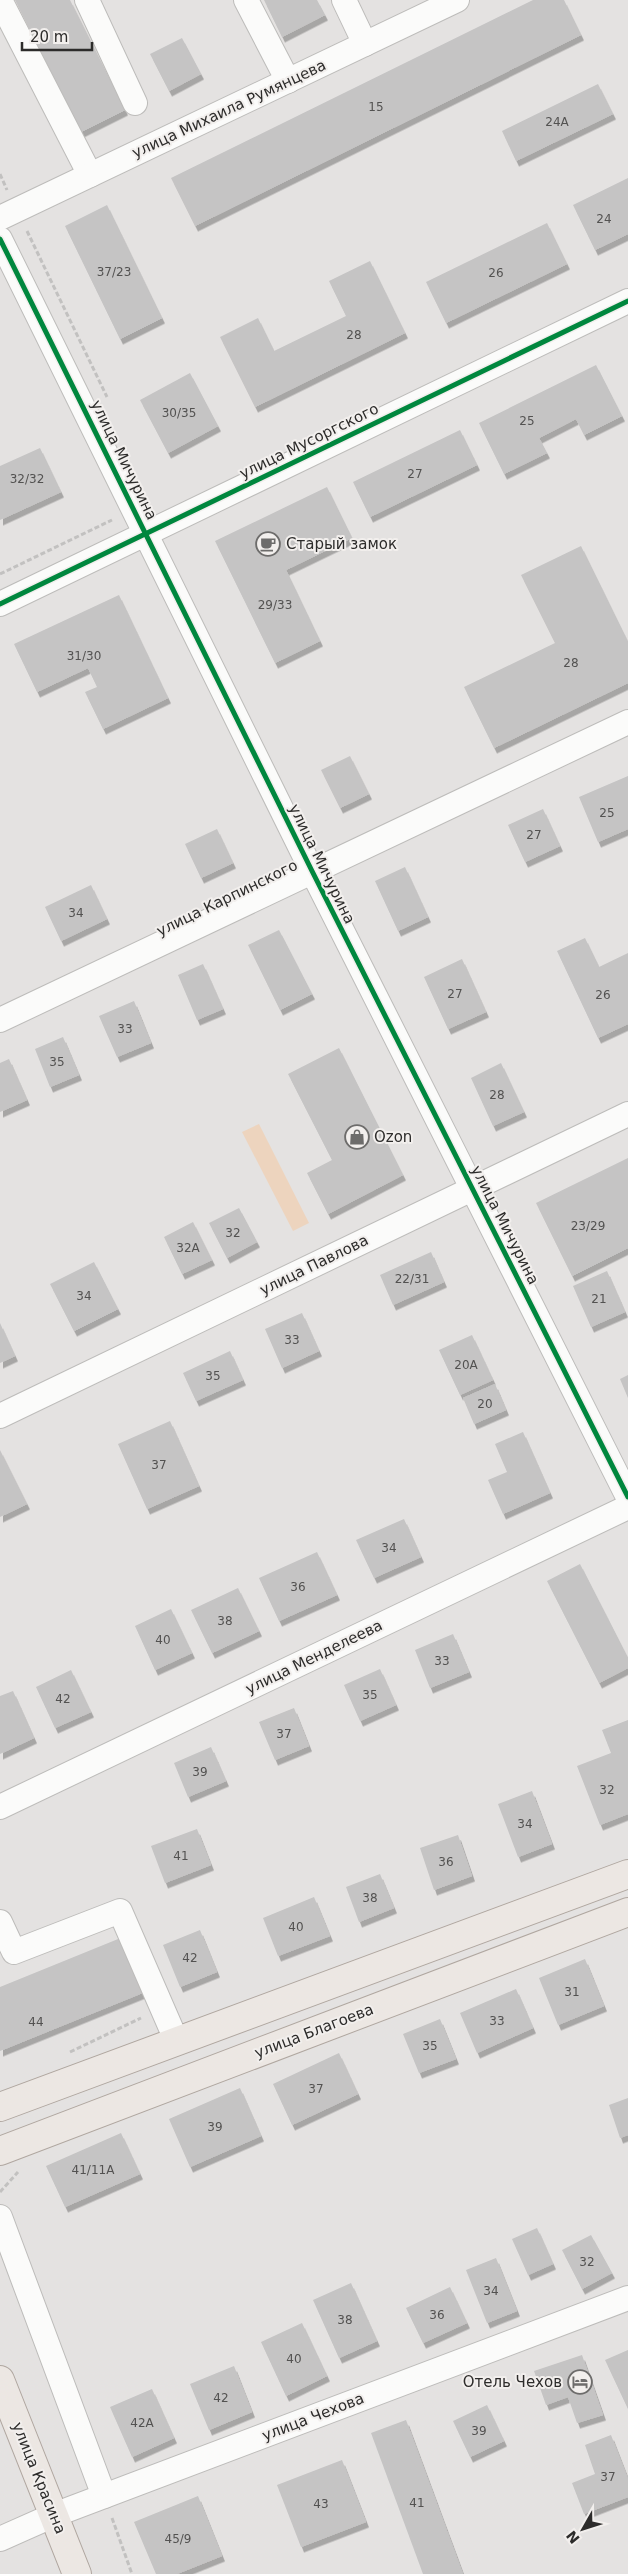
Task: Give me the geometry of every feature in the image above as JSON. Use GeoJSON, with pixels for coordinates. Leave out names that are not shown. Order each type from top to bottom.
{"type":"FeatureCollection","features":[{"type":"Feature","properties":{"kind":"main road"},"geometry":{"type":"LineString","coordinates":[[0,2107],[628,1874]]}},
{"type":"Feature","properties":{"kind":"main road","name":"улица Благоева"},"geometry":{"type":"LineString","coordinates":[[0,2151],[628,1912]]}},
{"type":"Feature","properties":{"kind":"main road","name":"улица Красина"},"geometry":{"type":"LineString","coordinates":[[0,2380],[77,2574]]}},
{"type":"Feature","properties":{"kind":"street"},"geometry":{"type":"LineString","coordinates":[[0,0],[90,175]]}},
{"type":"Feature","properties":{"kind":"street"},"geometry":{"type":"LineString","coordinates":[[87,0],[135,103]]}},
{"type":"Feature","properties":{"kind":"street"},"geometry":{"type":"LineString","coordinates":[[246,0],[288,81]]}},
{"type":"Feature","properties":{"kind":"street"},"geometry":{"type":"LineString","coordinates":[[344,0],[365,44]]}},
{"type":"Feature","properties":{"kind":"street","name":"улица Михаила Румянцева"},"geometry":{"type":"LineString","coordinates":[[8,214],[457,0]]}},
{"type":"Feature","properties":{"kind":"street","name":"улица Мичурина"},"geometry":{"type":"LineString","coordinates":[[0,239],[312,872],[628,1497]]}},
{"type":"Feature","properties":{"kind":"street","name":"улица Мусоргского"},"geometry":{"type":"LineString","coordinates":[[0,604],[628,301]]}},
{"type":"Feature","properties":{"kind":"street","name":"улица Карпинского"},"geometry":{"type":"LineString","coordinates":[[0,1020],[628,722]]}},
{"type":"Feature","properties":{"kind":"street","name":"улица Павлова"},"geometry":{"type":"LineString","coordinates":[[0,1416],[628,1114]]}},
{"type":"Feature","properties":{"kind":"street","name":"улица Менделеева"},"geometry":{"type":"LineString","coordinates":[[0,1807],[628,1507]]}},
{"type":"Feature","properties":{"kind":"street"},"geometry":{"type":"LineString","coordinates":[[0,1922],[14,1952],[120,1911],[177,2042]]}},
{"type":"Feature","properties":{"kind":"street"},"geometry":{"type":"LineString","coordinates":[[0,2218],[104,2496]]}},
{"type":"Feature","properties":{"kind":"street","name":"улица Чехова"},"geometry":{"type":"LineString","coordinates":[[0,2539],[54,2515],[628,2298]]}},
{"type":"Feature","properties":{"kind":"path"},"geometry":{"type":"LineString","coordinates":[[0,174],[8,214],[110,402]]}},
{"type":"Feature","properties":{"kind":"path"},"geometry":{"type":"LineString","coordinates":[[66,2053],[162,2008]]}},
{"type":"Feature","properties":{"kind":"path"},"geometry":{"type":"LineString","coordinates":[[0,2192],[4,2189]]}},
{"type":"Feature","properties":{"kind":"path"},"geometry":{"type":"LineString","coordinates":[[104,2496],[132,2574]]}},
{"type":"Feature","properties":{"kind":"shaded area"},"geometry":{"type":"Polygon","coordinates":[[[259,1124],[309,1223],[293,1231],[242,1132],[259,1124]]]}},
{"type":"Feature","properties":{"kind":"building"},"geometry":{"type":"Polygon","coordinates":[[[15,0],[70,0],[125,110],[81,132],[15,0]]]}},
{"type":"Feature","properties":{"kind":"building"},"geometry":{"type":"Polygon","coordinates":[[[264,0],[317,0],[325,15],[282,37],[264,0]]]}},
{"type":"Feature","properties":{"kind":"building"},"geometry":{"type":"Polygon","coordinates":[[[533,0],[564,0],[581,35],[195,226],[171,178],[533,0]]]}},
{"type":"Feature","properties":{"kind":"building"},"geometry":{"type":"Polygon","coordinates":[[[182,38],[201,74],[169,91],[150,54],[182,38]]]}},
{"type":"Feature","properties":{"kind":"building"},"geometry":{"type":"Polygon","coordinates":[[[598,84],[613,114],[516,161],[502,131],[598,84]]]}},
{"type":"Feature","properties":{"kind":"building"},"geometry":{"type":"Polygon","coordinates":[[[628,178],[628,234],[595,250],[573,205],[628,178]]]}},
{"type":"Feature","properties":{"kind":"building"},"geometry":{"type":"Polygon","coordinates":[[[107,205],[162,318],[120,339],[65,226],[107,205]]]}},
{"type":"Feature","properties":{"kind":"building"},"geometry":{"type":"Polygon","coordinates":[[[547,223],[567,264],[446,323],[426,282],[547,223]]]}},
{"type":"Feature","properties":{"kind":"building"},"geometry":{"type":"Polygon","coordinates":[[[370,261],[405,333],[255,407],[220,337],[258,318],[274,351],[346,316],[329,281],[370,261]]]}},
{"type":"Feature","properties":{"kind":"building"},"geometry":{"type":"Polygon","coordinates":[[[596,365],[622,416],[584,435],[576,419],[539,438],[547,453],[504,474],[479,423],[596,365]]]}},
{"type":"Feature","properties":{"kind":"building"},"geometry":{"type":"Polygon","coordinates":[[[190,373],[218,426],[168,453],[140,400],[190,373]]]}},
{"type":"Feature","properties":{"kind":"building"},"geometry":{"type":"Polygon","coordinates":[[[460,430],[477,465],[370,517],[353,482],[460,430]]]}},
{"type":"Feature","properties":{"kind":"building"},"geometry":{"type":"Polygon","coordinates":[[[40,448],[61,492],[0,520],[0,466],[40,448]]]}},
{"type":"Feature","properties":{"kind":"building"},"geometry":{"type":"Polygon","coordinates":[[[327,487],[352,538],[286,570],[320,641],[275,663],[215,541],[327,487]]]}},
{"type":"Feature","properties":{"kind":"building"},"geometry":{"type":"Polygon","coordinates":[[[581,546],[628,642],[628,683],[494,748],[464,687],[555,643],[521,575],[581,546]]]}},
{"type":"Feature","properties":{"kind":"building"},"geometry":{"type":"Polygon","coordinates":[[[119,595],[168,698],[103,729],[85,692],[97,687],[88,668],[37,692],[14,644],[119,595]]]}},
{"type":"Feature","properties":{"kind":"building"},"geometry":{"type":"Polygon","coordinates":[[[350,756],[369,794],[340,808],[321,770],[350,756]]]}},
{"type":"Feature","properties":{"kind":"building"},"geometry":{"type":"Polygon","coordinates":[[[628,776],[628,829],[598,842],[579,797],[628,776]]]}},
{"type":"Feature","properties":{"kind":"building"},"geometry":{"type":"Polygon","coordinates":[[[543,809],[560,846],[525,862],[508,825],[543,809]]]}},
{"type":"Feature","properties":{"kind":"building"},"geometry":{"type":"Polygon","coordinates":[[[217,829],[233,863],[201,878],[185,844],[217,829]]]}},
{"type":"Feature","properties":{"kind":"building"},"geometry":{"type":"Polygon","coordinates":[[[405,867],[428,917],[398,931],[375,881],[405,867]]]}},
{"type":"Feature","properties":{"kind":"building"},"geometry":{"type":"Polygon","coordinates":[[[91,885],[107,919],[61,941],[45,907],[91,885]]]}},
{"type":"Feature","properties":{"kind":"building"},"geometry":{"type":"Polygon","coordinates":[[[279,930],[312,994],[280,1010],[248,945],[279,930]]]}},
{"type":"Feature","properties":{"kind":"building"},"geometry":{"type":"Polygon","coordinates":[[[585,938],[599,967],[628,953],[628,1024],[598,1038],[557,951],[585,938]]]}},
{"type":"Feature","properties":{"kind":"building"},"geometry":{"type":"Polygon","coordinates":[[[462,959],[486,1012],[448,1029],[424,977],[462,959]]]}},
{"type":"Feature","properties":{"kind":"building"},"geometry":{"type":"Polygon","coordinates":[[[203,964],[223,1009],[197,1020],[178,975],[203,964]]]}},
{"type":"Feature","properties":{"kind":"building"},"geometry":{"type":"Polygon","coordinates":[[[134,1001],[151,1043],[117,1057],[99,1016],[134,1001]]]}},
{"type":"Feature","properties":{"kind":"building"},"geometry":{"type":"Polygon","coordinates":[[[63,1037],[79,1075],[50,1087],[35,1049],[63,1037]]]}},
{"type":"Feature","properties":{"kind":"building"},"geometry":{"type":"Polygon","coordinates":[[[339,1048],[403,1175],[328,1214],[307,1173],[332,1160],[288,1074],[339,1048]]]}},
{"type":"Feature","properties":{"kind":"building"},"geometry":{"type":"Polygon","coordinates":[[[9,1059],[27,1100],[0,1112],[0,1063],[9,1059]]]}},
{"type":"Feature","properties":{"kind":"building"},"geometry":{"type":"Polygon","coordinates":[[[501,1063],[524,1112],[493,1126],[471,1078],[501,1063]]]}},
{"type":"Feature","properties":{"kind":"building"},"geometry":{"type":"Polygon","coordinates":[[[628,1158],[628,1248],[572,1276],[536,1203],[628,1158]]]}},
{"type":"Feature","properties":{"kind":"building"},"geometry":{"type":"Polygon","coordinates":[[[239,1208],[257,1242],[227,1258],[209,1223],[239,1208]]]}},
{"type":"Feature","properties":{"kind":"building"},"geometry":{"type":"Polygon","coordinates":[[[193,1222],[212,1260],[182,1274],[164,1237],[193,1222]]]}},
{"type":"Feature","properties":{"kind":"building"},"geometry":{"type":"Polygon","coordinates":[[[431,1252],[444,1282],[393,1305],[380,1275],[431,1252]]]}},
{"type":"Feature","properties":{"kind":"building"},"geometry":{"type":"Polygon","coordinates":[[[94,1262],[118,1309],[74,1331],[50,1284],[94,1262]]]}},
{"type":"Feature","properties":{"kind":"building"},"geometry":{"type":"Polygon","coordinates":[[[607,1271],[625,1312],[591,1327],[573,1286],[607,1271]]]}},
{"type":"Feature","properties":{"kind":"building"},"geometry":{"type":"Polygon","coordinates":[[[302,1313],[319,1351],[282,1368],[265,1329],[302,1313]]]}},
{"type":"Feature","properties":{"kind":"building"},"geometry":{"type":"Polygon","coordinates":[[[0,1323],[15,1356],[0,1363],[0,1323]]]}},
{"type":"Feature","properties":{"kind":"building"},"geometry":{"type":"Polygon","coordinates":[[[472,1335],[493,1380],[460,1395],[439,1350],[472,1335]]]}},
{"type":"Feature","properties":{"kind":"building"},"geometry":{"type":"Polygon","coordinates":[[[230,1351],[243,1380],[196,1401],[183,1373],[230,1351]]]}},
{"type":"Feature","properties":{"kind":"building"},"geometry":{"type":"Polygon","coordinates":[[[628,1375],[628,1398],[620,1379],[628,1375]]]}},
{"type":"Feature","properties":{"kind":"building"},"geometry":{"type":"Polygon","coordinates":[[[495,1384],[506,1410],[474,1424],[463,1398],[495,1384]]]}},
{"type":"Feature","properties":{"kind":"building"},"geometry":{"type":"Polygon","coordinates":[[[170,1421],[199,1486],[147,1509],[118,1444],[170,1421]]]}},
{"type":"Feature","properties":{"kind":"building"},"geometry":{"type":"Polygon","coordinates":[[[523,1432],[550,1493],[503,1514],[488,1480],[507,1472],[495,1444],[523,1432]]]}},
{"type":"Feature","properties":{"kind":"building"},"geometry":{"type":"Polygon","coordinates":[[[0,1450],[27,1504],[0,1517],[0,1450]]]}},
{"type":"Feature","properties":{"kind":"building"},"geometry":{"type":"Polygon","coordinates":[[[404,1519],[421,1557],[374,1578],[356,1540],[404,1519]]]}},
{"type":"Feature","properties":{"kind":"building"},"geometry":{"type":"Polygon","coordinates":[[[317,1552],[337,1595],[279,1621],[259,1578],[317,1552]]]}},
{"type":"Feature","properties":{"kind":"building"},"geometry":{"type":"Polygon","coordinates":[[[580,1564],[628,1658],[628,1668],[599,1683],[547,1581],[580,1564]]]}},
{"type":"Feature","properties":{"kind":"building"},"geometry":{"type":"Polygon","coordinates":[[[238,1588],[259,1631],[212,1653],[191,1610],[238,1588]]]}},
{"type":"Feature","properties":{"kind":"building"},"geometry":{"type":"Polygon","coordinates":[[[171,1609],[192,1653],[155,1670],[135,1626],[171,1609]]]}},
{"type":"Feature","properties":{"kind":"building"},"geometry":{"type":"Polygon","coordinates":[[[453,1634],[469,1672],[430,1688],[415,1650],[453,1634]]]}},
{"type":"Feature","properties":{"kind":"building"},"geometry":{"type":"Polygon","coordinates":[[[380,1669],[396,1705],[360,1721],[344,1685],[380,1669]]]}},
{"type":"Feature","properties":{"kind":"building"},"geometry":{"type":"Polygon","coordinates":[[[71,1670],[91,1712],[55,1728],[36,1687],[71,1670]]]}},
{"type":"Feature","properties":{"kind":"building"},"geometry":{"type":"Polygon","coordinates":[[[13,1691],[34,1738],[0,1754],[0,1696],[13,1691]]]}},
{"type":"Feature","properties":{"kind":"building"},"geometry":{"type":"Polygon","coordinates":[[[294,1708],[309,1746],[275,1760],[259,1722],[294,1708]]]}},
{"type":"Feature","properties":{"kind":"building"},"geometry":{"type":"Polygon","coordinates":[[[628,1720],[628,1814],[600,1825],[577,1766],[611,1753],[602,1730],[628,1720]]]}},
{"type":"Feature","properties":{"kind":"building"},"geometry":{"type":"Polygon","coordinates":[[[211,1747],[226,1781],[188,1797],[174,1763],[211,1747]]]}},
{"type":"Feature","properties":{"kind":"building"},"geometry":{"type":"Polygon","coordinates":[[[532,1791],[552,1844],[518,1857],[498,1804],[532,1791]]]}},
{"type":"Feature","properties":{"kind":"building"},"geometry":{"type":"Polygon","coordinates":[[[197,1829],[211,1865],[165,1883],[151,1846],[197,1829]]]}},
{"type":"Feature","properties":{"kind":"building"},"geometry":{"type":"Polygon","coordinates":[[[458,1835],[472,1876],[434,1890],[420,1848],[458,1835]]]}},
{"type":"Feature","properties":{"kind":"building"},"geometry":{"type":"Polygon","coordinates":[[[380,1874],[394,1908],[359,1922],[346,1887],[380,1874]]]}},
{"type":"Feature","properties":{"kind":"building"},"geometry":{"type":"Polygon","coordinates":[[[314,1897],[330,1936],[278,1956],[263,1918],[314,1897]]]}},
{"type":"Feature","properties":{"kind":"building"},"geometry":{"type":"Polygon","coordinates":[[[200,1930],[217,1972],[180,1987],[163,1945],[200,1930]]]}},
{"type":"Feature","properties":{"kind":"building"},"geometry":{"type":"Polygon","coordinates":[[[123,1937],[145,1992],[0,2051],[0,1987],[123,1937]]]}},
{"type":"Feature","properties":{"kind":"building"},"geometry":{"type":"Polygon","coordinates":[[[585,1959],[604,2006],[558,2025],[539,1978],[585,1959]]]}},
{"type":"Feature","properties":{"kind":"building"},"geometry":{"type":"Polygon","coordinates":[[[516,1989],[533,2028],[477,2053],[460,2013],[516,1989]]]}},
{"type":"Feature","properties":{"kind":"building"},"geometry":{"type":"Polygon","coordinates":[[[440,2019],[456,2059],[419,2073],[403,2034],[440,2019]]]}},
{"type":"Feature","properties":{"kind":"building"},"geometry":{"type":"Polygon","coordinates":[[[339,2053],[358,2094],[292,2125],[273,2084],[339,2053]]]}},
{"type":"Feature","properties":{"kind":"building"},"geometry":{"type":"Polygon","coordinates":[[[240,2088],[261,2136],[190,2167],[169,2119],[240,2088]]]}},
{"type":"Feature","properties":{"kind":"building"},"geometry":{"type":"Polygon","coordinates":[[[628,2098],[628,2135],[620,2138],[609,2105],[628,2098]]]}},
{"type":"Feature","properties":{"kind":"building"},"geometry":{"type":"Polygon","coordinates":[[[121,2133],[140,2174],[65,2207],[46,2166],[121,2133]]]}},
{"type":"Feature","properties":{"kind":"building"},"geometry":{"type":"Polygon","coordinates":[[[537,2228],[553,2264],[528,2275],[512,2239],[537,2228]]]}},
{"type":"Feature","properties":{"kind":"building"},"geometry":{"type":"Polygon","coordinates":[[[591,2235],[612,2273],[582,2289],[562,2250],[591,2235]]]}},
{"type":"Feature","properties":{"kind":"building"},"geometry":{"type":"Polygon","coordinates":[[[496,2258],[517,2311],[487,2323],[466,2270],[496,2258]]]}},
{"type":"Feature","properties":{"kind":"building"},"geometry":{"type":"Polygon","coordinates":[[[351,2283],[377,2341],[339,2358],[313,2300],[351,2283]]]}},
{"type":"Feature","properties":{"kind":"building"},"geometry":{"type":"Polygon","coordinates":[[[450,2287],[467,2323],[423,2343],[406,2308],[450,2287]]]}},
{"type":"Feature","properties":{"kind":"building"},"geometry":{"type":"Polygon","coordinates":[[[302,2323],[327,2376],[286,2396],[261,2342],[302,2323]]]}},
{"type":"Feature","properties":{"kind":"building"},"geometry":{"type":"Polygon","coordinates":[[[628,2350],[628,2409],[605,2360],[628,2350]]]}},
{"type":"Feature","properties":{"kind":"building"},"geometry":{"type":"Polygon","coordinates":[[[582,2355],[603,2415],[577,2423],[568,2397],[546,2405],[534,2371],[582,2355]]]}},
{"type":"Feature","properties":{"kind":"building"},"geometry":{"type":"Polygon","coordinates":[[[234,2366],[252,2412],[209,2430],[190,2384],[234,2366]]]}},
{"type":"Feature","properties":{"kind":"building"},"geometry":{"type":"Polygon","coordinates":[[[152,2389],[174,2438],[132,2457],[110,2407],[152,2389]]]}},
{"type":"Feature","properties":{"kind":"building"},"geometry":{"type":"Polygon","coordinates":[[[487,2405],[504,2441],[470,2457],[453,2421],[487,2405]]]}},
{"type":"Feature","properties":{"kind":"building"},"geometry":{"type":"Polygon","coordinates":[[[406,2420],[463,2574],[423,2574],[371,2433],[406,2420]]]}},
{"type":"Feature","properties":{"kind":"building"},"geometry":{"type":"Polygon","coordinates":[[[611,2435],[628,2479],[628,2497],[584,2514],[572,2483],[595,2474],[585,2445],[611,2435]]]}},
{"type":"Feature","properties":{"kind":"building"},"geometry":{"type":"Polygon","coordinates":[[[342,2460],[366,2522],[301,2547],[277,2485],[342,2460]]]}},
{"type":"Feature","properties":{"kind":"building"},"geometry":{"type":"Polygon","coordinates":[[[198,2496],[222,2556],[177,2574],[156,2574],[134,2522],[198,2496]]]}},
{"type":"Feature","properties":{"kind":"cycle path"},"geometry":{"type":"LineString","coordinates":[[0,239],[312,871],[628,1497]]}},
{"type":"Feature","properties":{"kind":"cycle path"},"geometry":{"type":"LineString","coordinates":[[0,604],[628,301]]}},
{"type":"Feature","properties":{"kind":"place","name":"Старый замок"},"geometry":{"type":"Point","coordinates":[268,544]}},
{"type":"Feature","properties":{"kind":"place","name":"Ozon"},"geometry":{"type":"Point","coordinates":[357,1137]}},
{"type":"Feature","properties":{"kind":"place","name":"Отель Чехов"},"geometry":{"type":"Point","coordinates":[580,2382]}}]}
